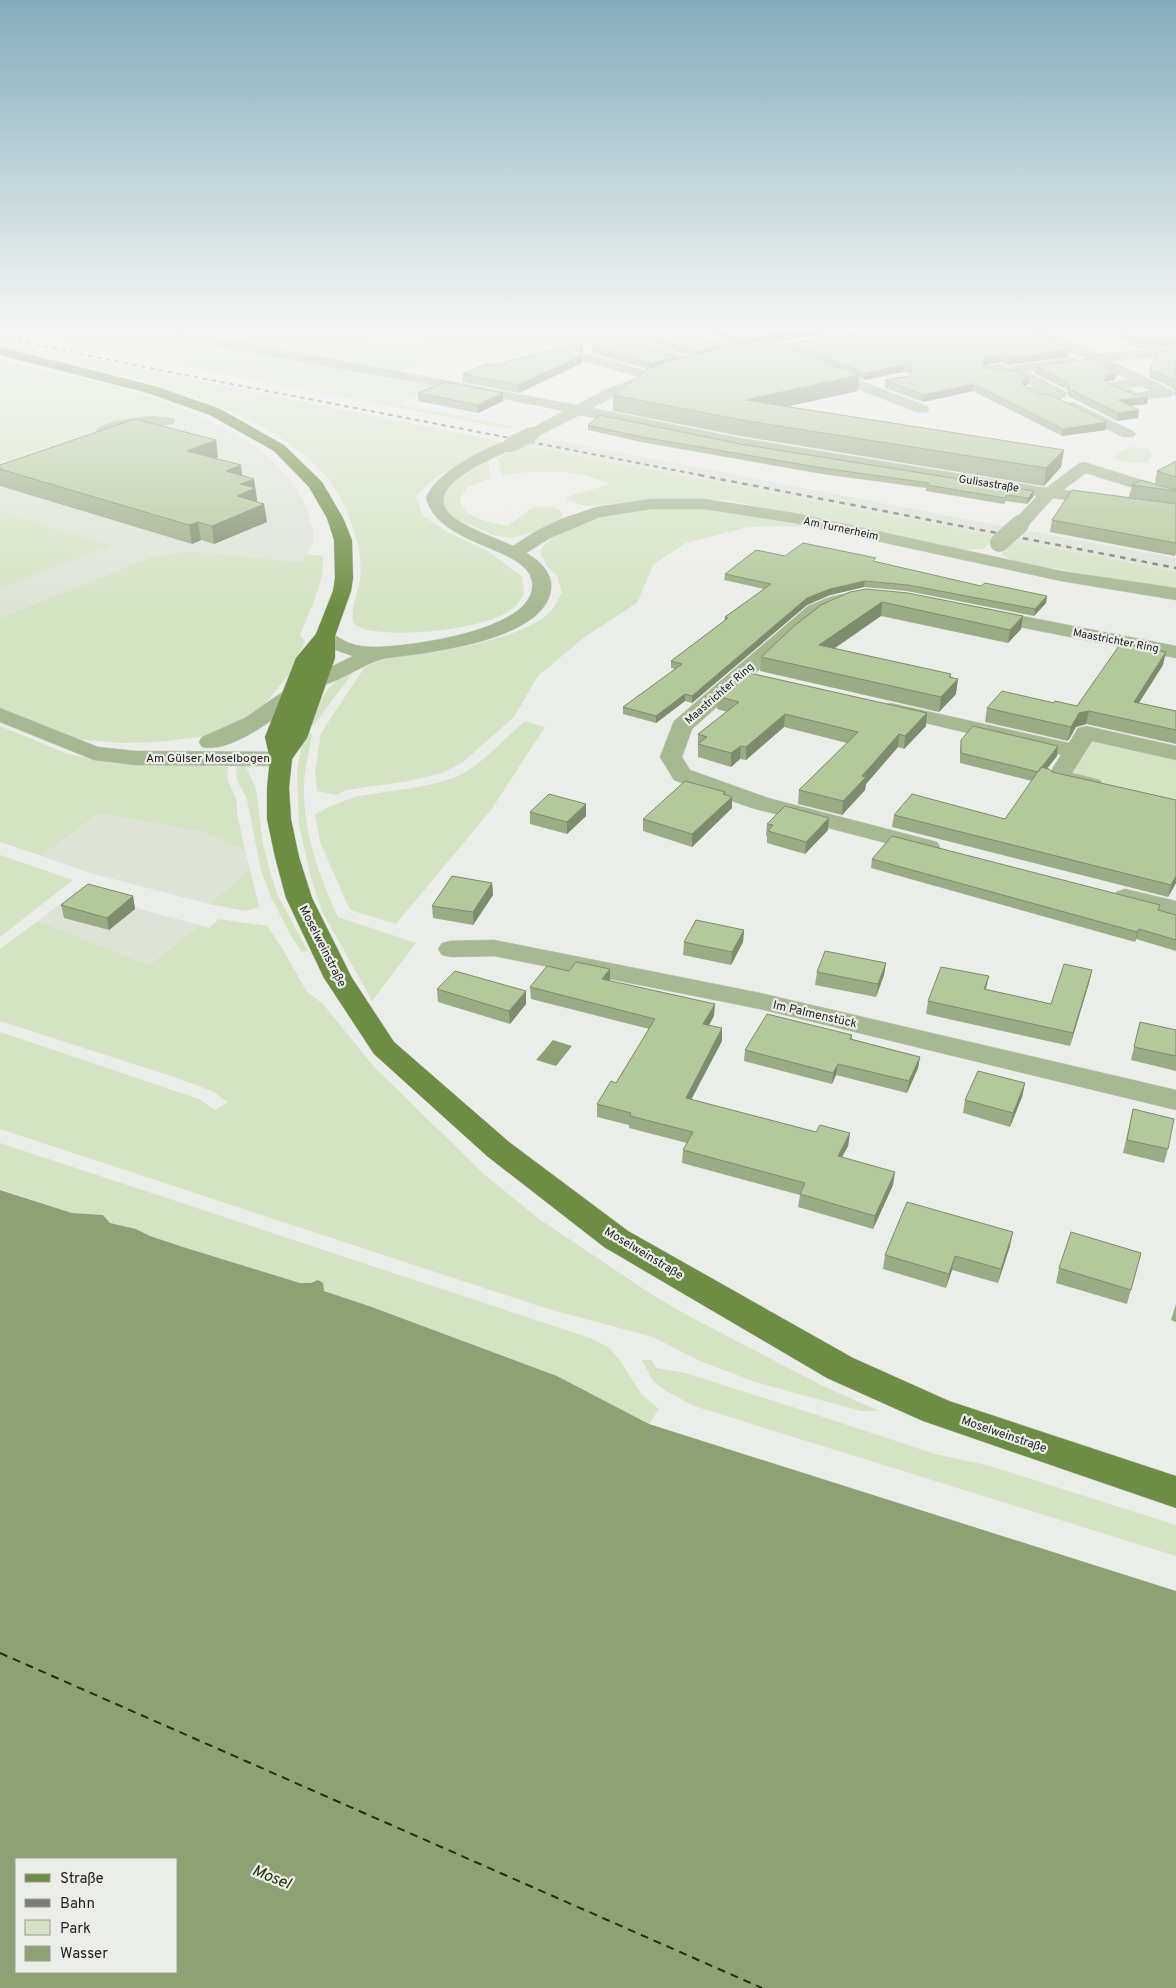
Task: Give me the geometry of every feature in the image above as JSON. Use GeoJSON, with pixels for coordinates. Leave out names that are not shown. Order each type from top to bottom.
{"type":"FeatureCollection","features":[{"type":"Feature","properties":{"kind":"main road","name":"Moselweinstraße"},"geometry":{"type":"LineString","coordinates":[[234,423],[278,448],[309,476],[322,494],[335,518],[343,540],[343,584],[325,636],[325,658],[296,738],[281,758]]}},
{"type":"Feature","properties":{"kind":"main road","name":"Moselweinstraße"},"geometry":{"type":"LineString","coordinates":[[325,636],[306,658],[276,737],[281,758],[278,793],[279,819],[291,876],[299,898],[338,978],[384,1048],[498,1148],[616,1238],[840,1368],[936,1411],[1176,1492]]}},
{"type":"Feature","properties":{"kind":"street"},"geometry":{"type":"LineString","coordinates":[[90,435],[124,423]]}},
{"type":"Feature","properties":{"kind":"street"},"geometry":{"type":"LineString","coordinates":[[316,682],[358,661],[390,652],[468,640],[490,632],[520,616],[536,602],[542,589],[542,581],[535,568],[513,552],[455,525],[438,512],[434,498],[438,488],[447,479],[552,423]]}},
{"type":"Feature","properties":{"kind":"street","name":"Gulisastraße"},"geometry":{"type":"LineString","coordinates":[[638,423],[740,443],[1049,493],[1176,510]]}},
{"type":"Feature","properties":{"kind":"street"},"geometry":{"type":"LineString","coordinates":[[1107,423],[1128,434]]}},
{"type":"Feature","properties":{"kind":"street"},"geometry":{"type":"LineString","coordinates":[[988,560],[999,543],[1049,493],[1084,467],[1176,497]]}},
{"type":"Feature","properties":{"kind":"street","name":"Am Turnerheim"},"geometry":{"type":"LineString","coordinates":[[513,552],[522,549],[560,526],[597,512],[636,505],[687,503],[721,505],[764,512],[1061,576],[1176,594]]}},
{"type":"Feature","properties":{"kind":"street","name":"Maastrichter Ring"},"geometry":{"type":"LineString","coordinates":[[873,596],[864,595],[836,601],[815,610],[749,677],[682,726],[671,757],[682,775],[760,803],[945,851]]}},
{"type":"Feature","properties":{"kind":"street","name":"Maastrichter Ring"},"geometry":{"type":"LineString","coordinates":[[964,610],[1176,652]]}},
{"type":"Feature","properties":{"kind":"street"},"geometry":{"type":"LineString","coordinates":[[325,636],[436,636],[483,628],[520,616]]}},
{"type":"Feature","properties":{"kind":"street"},"geometry":{"type":"LineString","coordinates":[[325,636],[336,645],[346,649],[366,652],[390,652]]}},
{"type":"Feature","properties":{"kind":"street","name":"Am Gülser Moselbogen"},"geometry":{"type":"LineString","coordinates":[[210,742],[249,726],[274,710],[291,695]]}},
{"type":"Feature","properties":{"kind":"street"},"geometry":{"type":"LineString","coordinates":[[875,706],[1074,751]]}},
{"type":"Feature","properties":{"kind":"street","name":"Am Gülser Moselbogen"},"geometry":{"type":"LineString","coordinates":[[0,714],[94,753],[135,758],[281,758]]}},
{"type":"Feature","properties":{"kind":"street"},"geometry":{"type":"LineString","coordinates":[[1112,790],[1058,777],[1086,734],[1176,754]]}},
{"type":"Feature","properties":{"kind":"street","name":"Am Gülser Moselbogen"},"geometry":{"type":"LineString","coordinates":[[62,741],[131,749],[234,741],[257,744],[271,750],[281,758]]}},
{"type":"Feature","properties":{"kind":"street"},"geometry":{"type":"LineString","coordinates":[[1109,892],[1176,909]]}},
{"type":"Feature","properties":{"kind":"street","name":"Im Palmenstück"},"geometry":{"type":"LineString","coordinates":[[451,949],[494,948],[760,1001],[1176,1100]]}},
{"type":"Feature","properties":{"kind":"shaded area"},"geometry":{"type":"Polygon","coordinates":[[[116,423],[213,423],[253,445],[273,461],[298,490],[306,507],[314,534],[312,545],[301,562],[188,551],[151,557],[0,618],[0,589],[110,545],[0,511],[0,462],[116,423]]]}},
{"type":"Feature","properties":{"kind":"shaded area"},"geometry":{"type":"Polygon","coordinates":[[[539,437],[1007,527],[997,536],[523,445],[539,437]]]}},
{"type":"Feature","properties":{"kind":"shaded area"},"geometry":{"type":"Polygon","coordinates":[[[1023,530],[1176,558],[1176,572],[1012,540],[1023,530]]]}},
{"type":"Feature","properties":{"kind":"shaded area"},"geometry":{"type":"Polygon","coordinates":[[[99,813],[202,832],[245,850],[250,869],[209,904],[90,873],[42,856],[99,813]]]}},
{"type":"Feature","properties":{"kind":"shaded area"},"geometry":{"type":"Polygon","coordinates":[[[77,891],[200,925],[149,965],[38,921],[77,891]]]}},
{"type":"Feature","properties":{"kind":"green space"},"geometry":{"type":"Polygon","coordinates":[[[0,423],[116,423],[0,462],[0,423]]]}},
{"type":"Feature","properties":{"kind":"green space"},"geometry":{"type":"Polygon","coordinates":[[[252,423],[408,423],[503,442],[436,477],[416,496],[422,515],[447,532],[486,550],[522,576],[524,594],[519,602],[514,608],[499,616],[463,627],[442,630],[401,633],[383,632],[366,630],[354,624],[353,608],[361,570],[357,541],[347,512],[319,468],[283,439],[252,423]]]}},
{"type":"Feature","properties":{"kind":"green space"},"geometry":{"type":"Polygon","coordinates":[[[476,423],[497,423],[514,426],[508,429],[476,423]]]}},
{"type":"Feature","properties":{"kind":"green space"},"geometry":{"type":"Polygon","coordinates":[[[523,445],[997,536],[983,549],[957,550],[728,500],[663,499],[585,506],[566,500],[567,497],[610,484],[584,475],[570,473],[543,471],[502,475],[498,458],[523,445]]]}},
{"type":"Feature","properties":{"kind":"green space"},"geometry":{"type":"Polygon","coordinates":[[[1131,447],[1149,449],[1152,455],[1148,462],[1130,463],[1114,458],[1117,453],[1131,447]]]}},
{"type":"Feature","properties":{"kind":"green space"},"geometry":{"type":"Polygon","coordinates":[[[488,461],[490,478],[468,487],[460,498],[461,505],[471,515],[508,526],[527,511],[539,506],[546,506],[563,512],[562,518],[532,533],[510,538],[493,535],[448,514],[442,504],[447,485],[488,461]]]}},
{"type":"Feature","properties":{"kind":"green space"},"geometry":{"type":"Polygon","coordinates":[[[656,507],[716,508],[803,526],[748,527],[686,543],[653,565],[637,603],[586,636],[538,676],[514,717],[463,762],[442,773],[409,781],[346,790],[336,795],[317,791],[315,772],[321,733],[364,668],[378,661],[394,657],[441,651],[475,644],[528,627],[542,619],[552,610],[562,593],[557,576],[546,565],[540,551],[551,539],[563,530],[592,518],[656,507]]]}},
{"type":"Feature","properties":{"kind":"green space"},"geometry":{"type":"Polygon","coordinates":[[[0,511],[111,545],[0,589],[0,511]]]}},
{"type":"Feature","properties":{"kind":"green space"},"geometry":{"type":"Polygon","coordinates":[[[1012,540],[1176,572],[1176,590],[1014,561],[1002,555],[1006,545],[1012,540]]]}},
{"type":"Feature","properties":{"kind":"green space"},"geometry":{"type":"Polygon","coordinates":[[[188,551],[301,562],[306,554],[322,556],[323,564],[320,584],[300,635],[305,641],[291,672],[253,718],[215,735],[159,742],[122,743],[85,740],[60,734],[0,708],[0,618],[151,557],[188,551]]]}},
{"type":"Feature","properties":{"kind":"green space"},"geometry":{"type":"Polygon","coordinates":[[[354,671],[314,725],[310,727],[320,701],[332,685],[346,674],[354,671]]]}},
{"type":"Feature","properties":{"kind":"green space"},"geometry":{"type":"Polygon","coordinates":[[[525,721],[545,727],[491,810],[396,924],[350,910],[320,842],[315,814],[358,796],[420,786],[453,778],[472,768],[525,721]]]}},
{"type":"Feature","properties":{"kind":"green space"},"geometry":{"type":"Polygon","coordinates":[[[0,726],[68,754],[111,763],[228,767],[227,778],[237,801],[237,814],[245,850],[202,832],[99,813],[42,856],[0,842],[0,726]]]}},
{"type":"Feature","properties":{"kind":"green space"},"geometry":{"type":"Polygon","coordinates":[[[306,732],[310,732],[312,735],[304,785],[307,825],[319,871],[338,917],[416,943],[372,1001],[322,911],[311,878],[299,825],[297,771],[303,737],[306,732]]]}},
{"type":"Feature","properties":{"kind":"green space"},"geometry":{"type":"Polygon","coordinates":[[[1093,740],[1176,758],[1176,803],[1069,778],[1093,740]]]}},
{"type":"Feature","properties":{"kind":"green space"},"geometry":{"type":"Polygon","coordinates":[[[240,764],[245,765],[256,789],[263,844],[278,896],[308,951],[302,952],[291,936],[271,897],[261,871],[247,799],[237,779],[236,771],[240,764]]]}},
{"type":"Feature","properties":{"kind":"green space"},"geometry":{"type":"Polygon","coordinates":[[[0,855],[73,880],[0,937],[0,855]]]}},
{"type":"Feature","properties":{"kind":"green space"},"geometry":{"type":"Polygon","coordinates":[[[250,869],[259,907],[246,911],[209,904],[250,869]]]}},
{"type":"Feature","properties":{"kind":"green space"},"geometry":{"type":"Polygon","coordinates":[[[219,919],[267,926],[307,992],[323,1004],[375,1068],[485,1175],[539,1219],[651,1294],[685,1314],[821,1385],[879,1411],[861,1411],[755,1382],[700,1361],[653,1337],[545,1308],[0,1129],[0,1032],[199,1099],[215,1110],[228,1102],[212,1091],[171,1076],[0,1021],[0,949],[38,921],[149,965],[200,925],[209,928],[219,919]]]}},
{"type":"Feature","properties":{"kind":"green space"},"geometry":{"type":"Polygon","coordinates":[[[0,1143],[590,1338],[608,1347],[619,1359],[642,1395],[659,1409],[649,1424],[557,1376],[324,1291],[311,1283],[300,1283],[183,1247],[150,1236],[136,1229],[110,1223],[103,1215],[72,1213],[0,1189],[0,1143]]]}},
{"type":"Feature","properties":{"kind":"green space"},"geometry":{"type":"Polygon","coordinates":[[[642,1360],[652,1360],[656,1368],[685,1373],[935,1454],[990,1466],[1176,1525],[1176,1556],[694,1406],[666,1391],[653,1381],[642,1360]]]}},
{"type":"Feature","properties":{"kind":"water"},"geometry":{"type":"Polygon","coordinates":[[[553,1040],[572,1046],[556,1066],[536,1060],[553,1040]]]}},
{"type":"Feature","properties":{"kind":"water","name":"Mosel"},"geometry":{"type":"Polygon","coordinates":[[[0,1190],[72,1213],[103,1215],[110,1223],[136,1229],[150,1236],[183,1247],[300,1283],[311,1283],[318,1280],[323,1283],[324,1291],[557,1376],[649,1424],[1176,1591],[1176,1988],[0,1988],[0,1190]]]}},
{"type":"Feature","properties":{"kind":"building"},"geometry":{"type":"Polygon","coordinates":[[[124,423],[150,423],[216,440],[187,451],[241,465],[226,471],[254,479],[240,484],[255,488],[237,496],[264,504],[212,526],[198,522],[189,525],[0,469],[0,465],[124,423]]]}},
{"type":"Feature","properties":{"kind":"building"},"geometry":{"type":"Polygon","coordinates":[[[591,423],[638,423],[740,444],[1034,491],[1028,498],[1007,495],[1005,498],[927,485],[929,483],[823,468],[641,437],[588,425],[591,423]]]}},
{"type":"Feature","properties":{"kind":"building"},"geometry":{"type":"Polygon","coordinates":[[[759,423],[890,423],[1064,450],[1046,468],[759,423]]]}},
{"type":"Feature","properties":{"kind":"building"},"geometry":{"type":"Polygon","coordinates":[[[1051,423],[1102,423],[1063,429],[1051,423]]]}},
{"type":"Feature","properties":{"kind":"building"},"geometry":{"type":"Polygon","coordinates":[[[1176,461],[1176,477],[1157,471],[1176,461]]]}},
{"type":"Feature","properties":{"kind":"building"},"geometry":{"type":"Polygon","coordinates":[[[1141,480],[1176,490],[1176,491],[1132,485],[1141,480]]]}},
{"type":"Feature","properties":{"kind":"building"},"geometry":{"type":"Polygon","coordinates":[[[1072,490],[1176,504],[1176,543],[1052,520],[1072,490]]]}},
{"type":"Feature","properties":{"kind":"building"},"geometry":{"type":"Polygon","coordinates":[[[803,543],[876,558],[873,561],[981,586],[985,583],[1047,596],[1035,609],[908,585],[865,581],[830,589],[807,598],[692,696],[685,694],[656,716],[623,707],[682,664],[671,661],[728,618],[725,617],[771,584],[725,574],[756,550],[785,556],[803,543]]]}},
{"type":"Feature","properties":{"kind":"building"},"geometry":{"type":"Polygon","coordinates":[[[866,589],[908,593],[1023,616],[1010,630],[882,602],[819,645],[951,674],[949,677],[958,679],[941,697],[761,657],[794,626],[821,605],[850,592],[866,589]]]}},
{"type":"Feature","properties":{"kind":"building"},"geometry":{"type":"Polygon","coordinates":[[[1121,643],[1166,652],[1134,702],[1176,711],[1176,730],[1089,711],[1079,713],[1071,727],[987,708],[1002,691],[1054,703],[1055,701],[1077,706],[1121,643]]]}},
{"type":"Feature","properties":{"kind":"building"},"geometry":{"type":"Polygon","coordinates":[[[745,672],[927,713],[905,736],[899,734],[862,776],[866,777],[843,801],[799,790],[858,732],[785,714],[746,747],[741,746],[731,753],[698,744],[707,737],[698,734],[739,702],[717,696],[745,672]]]}},
{"type":"Feature","properties":{"kind":"building"},"geometry":{"type":"Polygon","coordinates":[[[973,726],[1058,746],[1038,772],[961,753],[961,740],[973,726]]]}},
{"type":"Feature","properties":{"kind":"building"},"geometry":{"type":"Polygon","coordinates":[[[1041,767],[1052,772],[1176,800],[1176,876],[1171,885],[894,815],[912,794],[1005,819],[1041,767]]]}},
{"type":"Feature","properties":{"kind":"building"},"geometry":{"type":"Polygon","coordinates":[[[685,781],[725,792],[723,794],[732,797],[692,834],[643,819],[685,781]]]}},
{"type":"Feature","properties":{"kind":"building"},"geometry":{"type":"Polygon","coordinates":[[[549,794],[586,804],[567,822],[530,812],[549,794]]]}},
{"type":"Feature","properties":{"kind":"building"},"geometry":{"type":"Polygon","coordinates":[[[785,806],[829,818],[806,842],[768,831],[773,825],[767,824],[785,806]]]}},
{"type":"Feature","properties":{"kind":"building"},"geometry":{"type":"Polygon","coordinates":[[[892,836],[1160,905],[1158,910],[1176,915],[1176,940],[1139,929],[1137,932],[872,859],[892,836]]]}},
{"type":"Feature","properties":{"kind":"building"},"geometry":{"type":"Polygon","coordinates":[[[452,876],[492,883],[473,912],[432,906],[452,876]]]}},
{"type":"Feature","properties":{"kind":"building"},"geometry":{"type":"Polygon","coordinates":[[[88,884],[133,896],[107,918],[61,905],[88,884]]]}},
{"type":"Feature","properties":{"kind":"building"},"geometry":{"type":"Polygon","coordinates":[[[696,920],[744,930],[732,952],[684,942],[696,920]]]}},
{"type":"Feature","properties":{"kind":"building"},"geometry":{"type":"Polygon","coordinates":[[[825,951],[886,963],[878,984],[817,972],[825,951]]]}},
{"type":"Feature","properties":{"kind":"building"},"geometry":{"type":"Polygon","coordinates":[[[576,962],[610,969],[602,979],[715,1004],[703,1024],[722,1028],[686,1098],[816,1132],[820,1125],[850,1133],[838,1156],[895,1172],[875,1216],[800,1194],[805,1183],[683,1150],[693,1132],[630,1116],[631,1113],[597,1104],[611,1081],[616,1083],[655,1019],[530,987],[547,966],[569,971],[576,962]]]}},
{"type":"Feature","properties":{"kind":"building"},"geometry":{"type":"Polygon","coordinates":[[[1064,964],[1092,970],[1073,1033],[928,1001],[941,967],[989,976],[984,989],[1051,1004],[1064,964]]]}},
{"type":"Feature","properties":{"kind":"building"},"geometry":{"type":"Polygon","coordinates":[[[455,971],[526,991],[509,1011],[437,989],[455,971]]]}},
{"type":"Feature","properties":{"kind":"building"},"geometry":{"type":"Polygon","coordinates":[[[767,1014],[852,1035],[850,1039],[920,1057],[909,1081],[838,1064],[833,1073],[745,1050],[767,1014]]]}},
{"type":"Feature","properties":{"kind":"building"},"geometry":{"type":"Polygon","coordinates":[[[1140,1022],[1176,1030],[1176,1056],[1134,1047],[1140,1022]]]}},
{"type":"Feature","properties":{"kind":"building"},"geometry":{"type":"Polygon","coordinates":[[[978,1071],[1025,1083],[1013,1113],[965,1100],[978,1071]]]}},
{"type":"Feature","properties":{"kind":"building"},"geometry":{"type":"Polygon","coordinates":[[[1133,1109],[1174,1119],[1168,1149],[1127,1140],[1133,1109]]]}},
{"type":"Feature","properties":{"kind":"building"},"geometry":{"type":"Polygon","coordinates":[[[907,1202],[1013,1232],[1001,1269],[955,1256],[949,1274],[885,1255],[907,1202]]]}},
{"type":"Feature","properties":{"kind":"building"},"geometry":{"type":"Polygon","coordinates":[[[1071,1232],[1141,1253],[1131,1290],[1059,1268],[1071,1232]]]}},
{"type":"Feature","properties":{"kind":"ferry route"},"geometry":{"type":"LineString","coordinates":[[0,1653],[762,1988]]}},
{"type":"Feature","properties":{"kind":"railway"},"geometry":{"type":"LineString","coordinates":[[431,423],[705,476]]}},
{"type":"Feature","properties":{"kind":"railway"},"geometry":{"type":"LineString","coordinates":[[699,475],[1176,568]]}}]}
